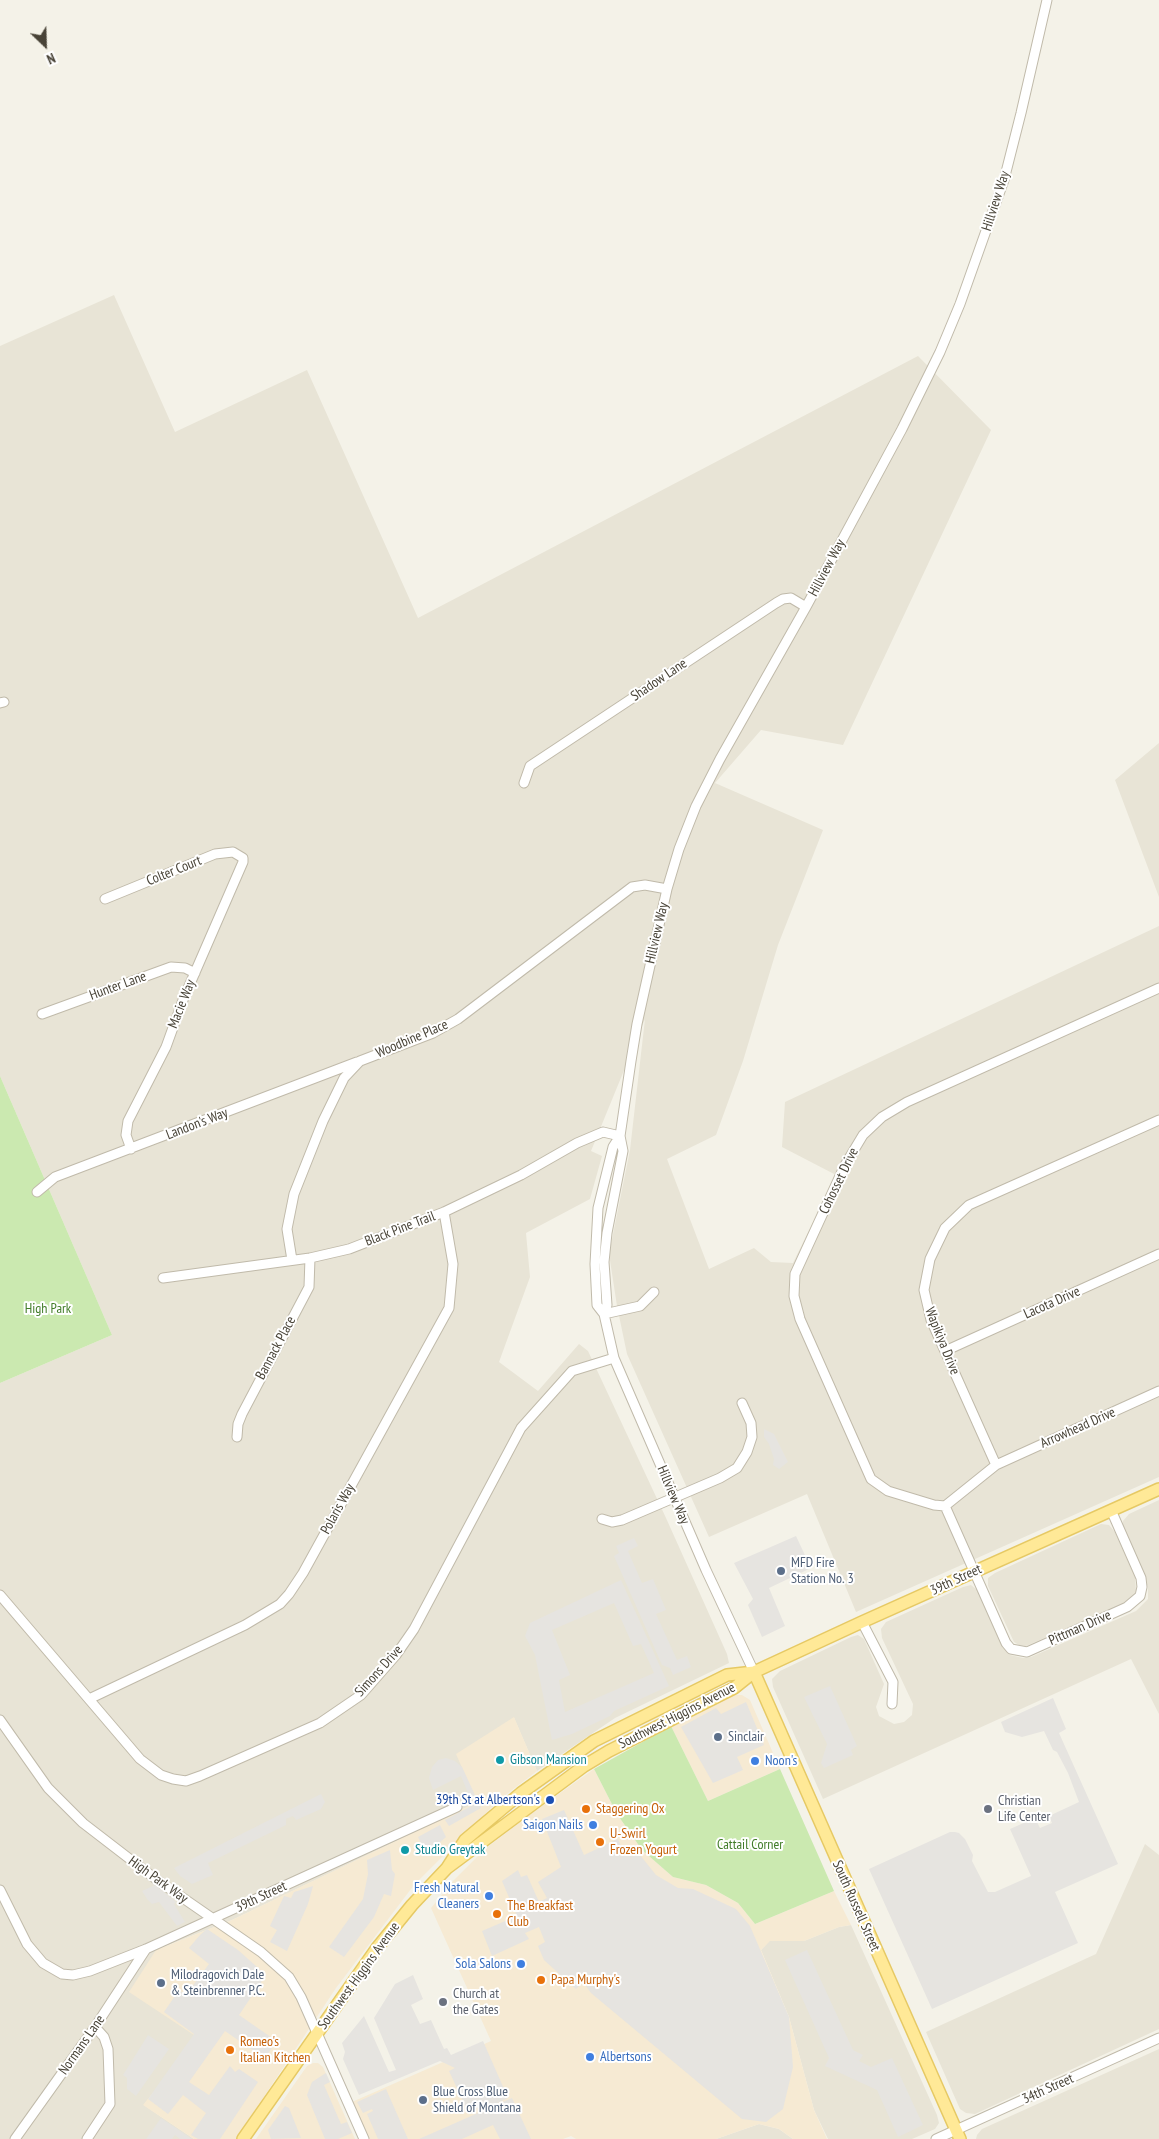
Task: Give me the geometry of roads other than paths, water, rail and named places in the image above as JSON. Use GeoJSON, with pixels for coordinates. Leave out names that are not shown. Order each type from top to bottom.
{"type":"FeatureCollection","features":[{"type":"Feature","properties":{"kind":"main road","name":"39th Street"},"geometry":{"type":"LineString","coordinates":[[754,1672],[1159,1489]]}},
{"type":"Feature","properties":{"kind":"main road","name":"Southwest Higgins Avenue"},"geometry":{"type":"LineString","coordinates":[[448,1868],[465,1840],[521,1793],[594,1741],[727,1675],[754,1672]]}},
{"type":"Feature","properties":{"kind":"main road","name":"Southwest Higgins Avenue"},"geometry":{"type":"LineString","coordinates":[[243,2139],[377,1948],[412,1905],[448,1868],[550,1790],[609,1751],[734,1688],[754,1672]]}},
{"type":"Feature","properties":{"kind":"main road","name":"South Russell Street"},"geometry":{"type":"LineString","coordinates":[[754,1672],[958,2135]]}},
{"type":"Feature","properties":{"kind":"main road","name":"Southwest Higgins Avenue"},"geometry":{"type":"LineString","coordinates":[[505,1824],[505,1817],[510,1810],[584,1755],[594,1741]]}},
{"type":"Feature","properties":{"kind":"street","name":"Hillview Way"},"geometry":{"type":"LineString","coordinates":[[604,1314],[607,1305],[604,1262],[607,1233],[623,1151],[620,1136],[637,1024],[667,890],[696,806],[806,607],[927,380],[960,304],[1004,180],[1047,0]]}},
{"type":"Feature","properties":{"kind":"street","name":"Shadow Lane"},"geometry":{"type":"LineString","coordinates":[[524,783],[530,766],[776,603],[783,599],[791,598],[806,607]]}},
{"type":"Feature","properties":{"kind":"street","name":"Colter Court"},"geometry":{"type":"LineString","coordinates":[[105,899],[215,854],[233,852],[243,858]]}},
{"type":"Feature","properties":{"kind":"street","name":"Macie Way"},"geometry":{"type":"LineString","coordinates":[[131,1149],[126,1135],[128,1121],[166,1048],[195,973],[243,862],[243,858]]}},
{"type":"Feature","properties":{"kind":"street","name":"Woodbine Place"},"geometry":{"type":"LineString","coordinates":[[292,1260],[287,1229],[294,1194],[323,1121],[344,1078],[360,1061],[432,1033],[458,1018],[632,887],[645,885],[667,890]]}},
{"type":"Feature","properties":{"kind":"street","name":"Hunter Lane"},"geometry":{"type":"LineString","coordinates":[[42,1014],[171,967],[185,968],[195,973]]}},
{"type":"Feature","properties":{"kind":"street","name":"Cohosset Drive"},"geometry":{"type":"LineString","coordinates":[[945,1506],[934,1505],[888,1491],[871,1479],[800,1319],[794,1296],[795,1274],[845,1165],[863,1135],[882,1117],[907,1102],[1159,988]]}},
{"type":"Feature","properties":{"kind":"street","name":"Landon's Way"},"geometry":{"type":"LineString","coordinates":[[37,1192],[55,1177],[360,1061]]}},
{"type":"Feature","properties":{"kind":"street","name":"Wapikiya Drive"},"geometry":{"type":"LineString","coordinates":[[996,1464],[931,1320],[924,1290],[930,1259],[945,1228],[969,1205],[1159,1120]]}},
{"type":"Feature","properties":{"kind":"street","name":"Black Pine Trail"},"geometry":{"type":"LineString","coordinates":[[163,1278],[310,1258],[349,1249],[444,1212],[521,1174],[577,1143],[603,1132],[620,1136]]}},
{"type":"Feature","properties":{"kind":"street","name":"Hillview Way"},"geometry":{"type":"LineString","coordinates":[[620,1136],[613,1147],[598,1208],[595,1264],[597,1305],[604,1314],[614,1358],[754,1672]]}},
{"type":"Feature","properties":{"kind":"street","name":"Polaris Way"},"geometry":{"type":"LineString","coordinates":[[88,1699],[258,1618],[280,1604],[289,1594],[303,1573],[449,1308],[453,1264],[444,1212]]}},
{"type":"Feature","properties":{"kind":"street","name":"Lacota Drive"},"geometry":{"type":"LineString","coordinates":[[945,1351],[1159,1254]]}},
{"type":"Feature","properties":{"kind":"street","name":"Bannack Place"},"geometry":{"type":"LineString","coordinates":[[237,1437],[238,1424],[242,1414],[309,1287],[310,1258]]}},
{"type":"Feature","properties":{"kind":"street"},"geometry":{"type":"LineString","coordinates":[[604,1314],[640,1306],[654,1292]]}},
{"type":"Feature","properties":{"kind":"street","name":"Simons Drive"},"geometry":{"type":"LineString","coordinates":[[0,1595],[140,1759],[161,1775],[186,1781],[200,1776],[320,1723],[361,1695],[391,1662],[414,1629],[521,1428],[572,1371],[614,1358]]}},
{"type":"Feature","properties":{"kind":"street","name":"Arrowhead Drive"},"geometry":{"type":"LineString","coordinates":[[996,1464],[1159,1391]]}},
{"type":"Feature","properties":{"kind":"street"},"geometry":{"type":"LineString","coordinates":[[602,1519],[612,1522],[622,1520],[720,1478],[737,1468],[747,1452],[752,1437],[751,1423],[742,1403]]}},
{"type":"Feature","properties":{"kind":"street"},"geometry":{"type":"LineString","coordinates":[[975,1571],[945,1506],[996,1464]]}},
{"type":"Feature","properties":{"kind":"street","name":"Pittman Drive"},"geometry":{"type":"LineString","coordinates":[[975,1571],[1006,1643],[1011,1648],[1027,1652],[1127,1607],[1140,1596],[1141,1578],[1111,1510]]}},
{"type":"Feature","properties":{"kind":"street"},"geometry":{"type":"LineString","coordinates":[[862,1622],[893,1682],[892,1704]]}},
{"type":"Feature","properties":{"kind":"street","name":"High Park Way"},"geometry":{"type":"LineString","coordinates":[[0,1720],[44,1783],[69,1811],[157,1880],[261,1952],[289,1977],[301,1997],[364,2139]]}},
{"type":"Feature","properties":{"kind":"street","name":"39th Street"},"geometry":{"type":"LineString","coordinates":[[0,1890],[28,1944],[42,1963],[62,1974],[73,1975],[90,1971],[146,1949],[457,1808]]}},
{"type":"Feature","properties":{"kind":"street","name":"Normans Lane"},"geometry":{"type":"LineString","coordinates":[[16,2139],[95,2027],[146,1949]]}},
{"type":"Feature","properties":{"kind":"street"},"geometry":{"type":"LineString","coordinates":[[87,2139],[110,2104],[108,2048],[104,2037],[95,2027]]}},
{"type":"Feature","properties":{"kind":"street","name":"34th Street"},"geometry":{"type":"LineString","coordinates":[[936,2139],[958,2135],[1159,2038]]}},
{"type":"Feature","properties":{"kind":"place","name":"MFD Fire Station No. 3"},"geometry":{"type":"Point","coordinates":[781,1571]}},
{"type":"Feature","properties":{"kind":"place","name":"Sinclair"},"geometry":{"type":"Point","coordinates":[718,1737]}},
{"type":"Feature","properties":{"kind":"place","name":"Gibson Mansion"},"geometry":{"type":"Point","coordinates":[500,1760]}},
{"type":"Feature","properties":{"kind":"place","name":"Noon's"},"geometry":{"type":"Point","coordinates":[755,1761]}},
{"type":"Feature","properties":{"kind":"place","name":"39th St at Albertson's"},"geometry":{"type":"Point","coordinates":[550,1800]}},
{"type":"Feature","properties":{"kind":"place","name":"Staggering Ox"},"geometry":{"type":"Point","coordinates":[586,1809]}},
{"type":"Feature","properties":{"kind":"place","name":"Christian Life Center"},"geometry":{"type":"Point","coordinates":[988,1809]}},
{"type":"Feature","properties":{"kind":"place","name":"Saigon Nails"},"geometry":{"type":"Point","coordinates":[593,1825]}},
{"type":"Feature","properties":{"kind":"place","name":"U-Swirl Frozen Yogurt"},"geometry":{"type":"Point","coordinates":[600,1842]}},
{"type":"Feature","properties":{"kind":"place","name":"Studio Greytak"},"geometry":{"type":"Point","coordinates":[405,1850]}},
{"type":"Feature","properties":{"kind":"place","name":"Fresh Natural Cleaners"},"geometry":{"type":"Point","coordinates":[489,1896]}},
{"type":"Feature","properties":{"kind":"place","name":"The Breakfast Club"},"geometry":{"type":"Point","coordinates":[497,1914]}},
{"type":"Feature","properties":{"kind":"place","name":"Sola Salons"},"geometry":{"type":"Point","coordinates":[521,1964]}},
{"type":"Feature","properties":{"kind":"place","name":"Papa Murphy's"},"geometry":{"type":"Point","coordinates":[541,1980]}},
{"type":"Feature","properties":{"kind":"place","name":"Milodragovich Dale & Steinbrenner P.C."},"geometry":{"type":"Point","coordinates":[161,1983]}},
{"type":"Feature","properties":{"kind":"place","name":"Church at the Gates"},"geometry":{"type":"Point","coordinates":[443,2002]}},
{"type":"Feature","properties":{"kind":"place","name":"Romeo's Italian Kitchen"},"geometry":{"type":"Point","coordinates":[230,2050]}},
{"type":"Feature","properties":{"kind":"place","name":"Albertsons"},"geometry":{"type":"Point","coordinates":[590,2057]}},
{"type":"Feature","properties":{"kind":"place","name":"Blue Cross Blue Shield of Montana"},"geometry":{"type":"Point","coordinates":[423,2100]}},
{"type":"Feature","properties":{"kind":"park label","name":"High Park"},"geometry":{"type":"Point","coordinates":[48,1309]}},
{"type":"Feature","properties":{"kind":"park label","name":"Cattail Corner"},"geometry":{"type":"Point","coordinates":[750,1845]}}]}
